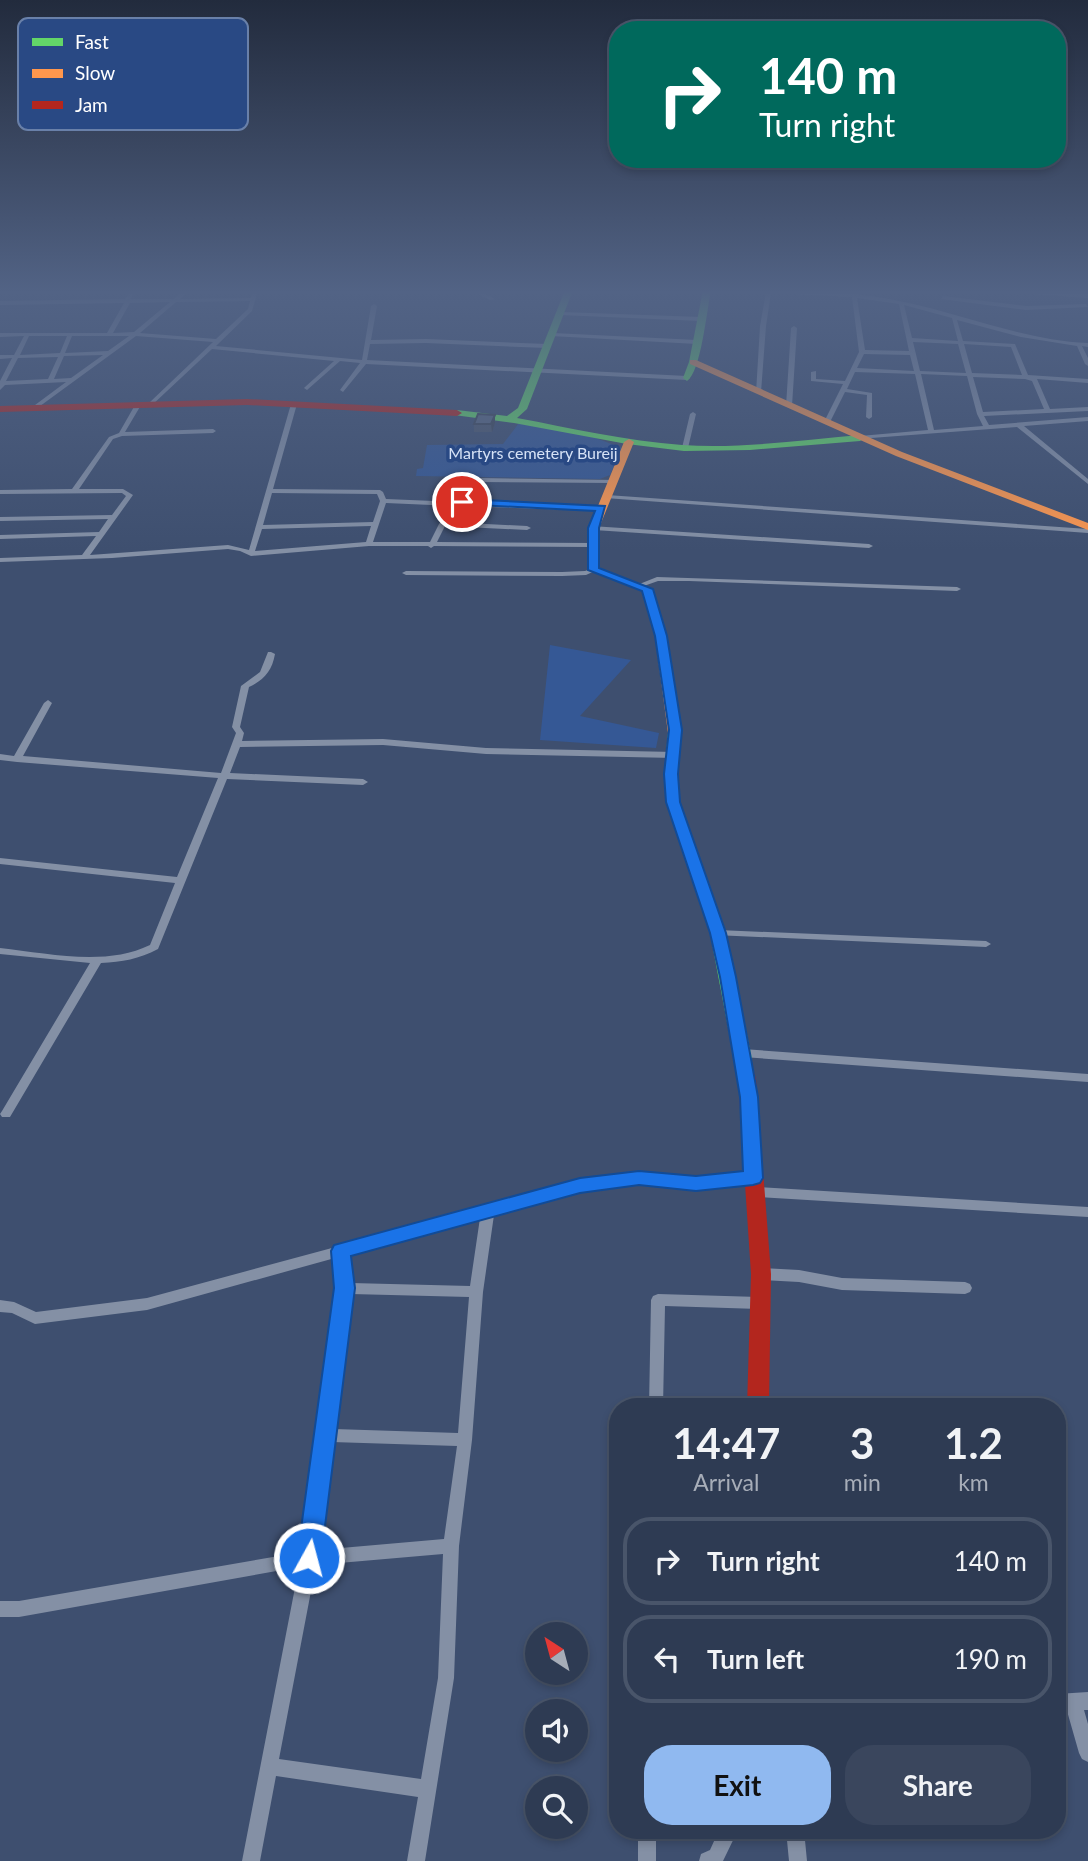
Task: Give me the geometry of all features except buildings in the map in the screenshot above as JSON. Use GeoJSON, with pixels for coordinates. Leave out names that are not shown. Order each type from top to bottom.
{"type":"FeatureCollection","features":[{"type":"Feature","properties":{"kind":"street"},"geometry":{"type":"LineString","coordinates":[[50,382],[52,377]]}},
{"type":"Feature","properties":{"kind":"street"},"geometry":{"type":"LineString","coordinates":[[34,408],[76,377]]}},
{"type":"Feature","properties":{"kind":"street"},"geometry":{"type":"LineString","coordinates":[[121,434],[142,405],[176,377]]}},
{"type":"Feature","properties":{"kind":"street"},"geometry":{"type":"LineString","coordinates":[[307,388],[319,377]]}},
{"type":"Feature","properties":{"kind":"street"},"geometry":{"type":"LineString","coordinates":[[344,390],[353,377]]}},
{"type":"Feature","properties":{"kind":"street"},"geometry":{"type":"LineString","coordinates":[[505,418],[522,409],[535,377]]}},
{"type":"Feature","properties":{"kind":"street"},"geometry":{"type":"LineString","coordinates":[[658,377],[687,378]]}},
{"type":"Feature","properties":{"kind":"street"},"geometry":{"type":"LineString","coordinates":[[725,377],[860,438],[1088,529]]}},
{"type":"Feature","properties":{"kind":"street"},"geometry":{"type":"LineString","coordinates":[[758,392],[759,377]]}},
{"type":"Feature","properties":{"kind":"street"},"geometry":{"type":"LineString","coordinates":[[789,406],[791,377]]}},
{"type":"Feature","properties":{"kind":"street"},"geometry":{"type":"LineString","coordinates":[[813,377],[813,380],[847,383]]}},
{"type":"Feature","properties":{"kind":"street"},"geometry":{"type":"LineString","coordinates":[[827,422],[850,377]]}},
{"type":"Feature","properties":{"kind":"street"},"geometry":{"type":"LineString","coordinates":[[916,377],[931,432]]}},
{"type":"Feature","properties":{"kind":"street"},"geometry":{"type":"LineString","coordinates":[[970,377],[980,414],[987,427]]}},
{"type":"Feature","properties":{"kind":"street"},"geometry":{"type":"LineString","coordinates":[[1022,377],[1088,381]]}},
{"type":"Feature","properties":{"kind":"street"},"geometry":{"type":"LineString","coordinates":[[1026,377],[1034,380],[1047,411]]}},
{"type":"Feature","properties":{"kind":"street"},"geometry":{"type":"LineString","coordinates":[[1,385],[72,380]]}},
{"type":"Feature","properties":{"kind":"street"},"geometry":{"type":"LineString","coordinates":[[844,390],[870,394],[869,417]]}},
{"type":"Feature","properties":{"kind":"street"},"geometry":{"type":"LineString","coordinates":[[0,411],[231,401],[505,418],[629,442],[685,448],[758,446],[1088,419]]}},
{"type":"Feature","properties":{"kind":"street"},"geometry":{"type":"LineString","coordinates":[[0,411],[142,405]]}},
{"type":"Feature","properties":{"kind":"street"},"geometry":{"type":"LineString","coordinates":[[251,554],[293,406]]}},
{"type":"Feature","properties":{"kind":"street"},"geometry":{"type":"LineString","coordinates":[[980,414],[1088,409]]}},
{"type":"Feature","properties":{"kind":"street"},"geometry":{"type":"LineString","coordinates":[[685,448],[693,414]]}},
{"type":"Feature","properties":{"kind":"street"},"geometry":{"type":"LineString","coordinates":[[1019,425],[1088,482]]}},
{"type":"Feature","properties":{"kind":"street"},"geometry":{"type":"LineString","coordinates":[[74,491],[111,438],[121,434],[213,431]]}},
{"type":"Feature","properties":{"kind":"street"},"geometry":{"type":"LineString","coordinates":[[593,570],[594,528],[629,442]]}},
{"type":"Feature","properties":{"kind":"street"},"geometry":{"type":"LineString","coordinates":[[431,546],[443,524],[479,480],[614,481]]}},
{"type":"Feature","properties":{"kind":"street"},"geometry":{"type":"LineString","coordinates":[[0,492],[123,491],[130,495],[83,556]]}},
{"type":"Feature","properties":{"kind":"street"},"geometry":{"type":"LineString","coordinates":[[268,491],[380,492],[383,502],[369,544]]}},
{"type":"Feature","properties":{"kind":"street"},"geometry":{"type":"LineString","coordinates":[[383,502],[604,503],[1088,529]]}},
{"type":"Feature","properties":{"kind":"street"},"geometry":{"type":"LineString","coordinates":[[0,519],[112,517]]}},
{"type":"Feature","properties":{"kind":"street"},"geometry":{"type":"LineString","coordinates":[[258,527],[376,524]]}},
{"type":"Feature","properties":{"kind":"street"},"geometry":{"type":"LineString","coordinates":[[443,524],[527,528]]}},
{"type":"Feature","properties":{"kind":"street"},"geometry":{"type":"LineString","coordinates":[[594,528],[869,546]]}},
{"type":"Feature","properties":{"kind":"street"},"geometry":{"type":"LineString","coordinates":[[0,537],[101,534]]}},
{"type":"Feature","properties":{"kind":"street"},"geometry":{"type":"LineString","coordinates":[[0,560],[228,547],[242,549],[251,554],[369,544],[592,545]]}},
{"type":"Feature","properties":{"kind":"street"},"geometry":{"type":"LineString","coordinates":[[406,573],[562,574],[593,570],[648,589],[661,636],[675,730],[675,755],[671,774],[673,802],[718,933],[743,1053],[749,1097],[761,1274],[758,1398]]}},
{"type":"Feature","properties":{"kind":"street"},"geometry":{"type":"LineString","coordinates":[[641,585],[657,579],[689,579],[957,589]]}},
{"type":"Feature","properties":{"kind":"street"},"geometry":{"type":"LineString","coordinates":[[0,951],[97,961],[146,953],[154,947],[237,744],[240,733],[236,727],[245,686],[259,679],[270,667],[271,654]]}},
{"type":"Feature","properties":{"kind":"street"},"geometry":{"type":"LineString","coordinates":[[17,759],[48,703]]}},
{"type":"Feature","properties":{"kind":"street"},"geometry":{"type":"LineString","coordinates":[[237,744],[383,743],[486,751],[675,755]]}},
{"type":"Feature","properties":{"kind":"street"},"geometry":{"type":"LineString","coordinates":[[0,757],[224,776],[363,782]]}},
{"type":"Feature","properties":{"kind":"street"},"geometry":{"type":"LineString","coordinates":[[0,862],[182,881]]}},
{"type":"Feature","properties":{"kind":"street"},"geometry":{"type":"LineString","coordinates":[[718,933],[986,944]]}},
{"type":"Feature","properties":{"kind":"street"},"geometry":{"type":"LineString","coordinates":[[6,1114],[97,961]]}},
{"type":"Feature","properties":{"kind":"street"},"geometry":{"type":"LineString","coordinates":[[743,1053],[1088,1078]]}},
{"type":"Feature","properties":{"kind":"street"},"geometry":{"type":"LineString","coordinates":[[0,1306],[14,1308],[35,1318],[147,1304],[580,1186],[639,1178],[1088,1212]]}},
{"type":"Feature","properties":{"kind":"street"},"geometry":{"type":"LineString","coordinates":[[416,1861],[446,1678],[451,1546],[464,1440],[476,1292],[488,1211]]}},
{"type":"Feature","properties":{"kind":"street"},"geometry":{"type":"LineString","coordinates":[[251,1861],[309,1558],[345,1288],[341,1251]]}},
{"type":"Feature","properties":{"kind":"street"},"geometry":{"type":"LineString","coordinates":[[761,1274],[799,1276],[842,1284],[965,1288]]}},
{"type":"Feature","properties":{"kind":"street"},"geometry":{"type":"LineString","coordinates":[[345,1288],[476,1292]]}},
{"type":"Feature","properties":{"kind":"street"},"geometry":{"type":"LineString","coordinates":[[656,1398],[658,1300],[759,1303]]}},
{"type":"Feature","properties":{"kind":"street"},"geometry":{"type":"LineString","coordinates":[[324,1435],[464,1440]]}},
{"type":"Feature","properties":{"kind":"street"},"geometry":{"type":"LineString","coordinates":[[0,1609],[19,1609],[309,1558],[451,1546]]}},
{"type":"Feature","properties":{"kind":"street"},"geometry":{"type":"LineString","coordinates":[[1073,1702],[1088,1753]]}},
{"type":"Feature","properties":{"kind":"street"},"geometry":{"type":"LineString","coordinates":[[269,1766],[427,1789]]}},
{"type":"Feature","properties":{"kind":"street"},"geometry":{"type":"LineString","coordinates":[[646,1861],[647,1839]]}},
{"type":"Feature","properties":{"kind":"street"},"geometry":{"type":"LineString","coordinates":[[708,1861],[716,1856],[724,1839]]}},
{"type":"Feature","properties":{"kind":"street"},"geometry":{"type":"LineString","coordinates":[[796,1839],[798,1861]]}},
{"type":"Feature","properties":{"kind":"green space","name":"Martyrs cemetery Bureij"},"geometry":{"type":"Polygon","coordinates":[[[519,423],[593,437],[622,448],[610,475],[600,479],[416,476],[417,469],[423,468],[427,445],[503,444],[519,423]]]}},
{"type":"Feature","properties":{"kind":"green space"},"geometry":{"type":"Polygon","coordinates":[[[550,645],[631,660],[580,716],[659,733],[656,748],[540,740],[550,645]]]}},
{"type":"Feature","properties":{"kind":"traffic: fast"},"geometry":{"type":"LineString","coordinates":[[509,419],[522,409],[535,377]]}},
{"type":"Feature","properties":{"kind":"traffic: fast"},"geometry":{"type":"LineString","coordinates":[[457,413],[514,420],[627,442],[684,448],[750,447],[860,438]]}},
{"type":"Feature","properties":{"kind":"traffic: fast"},"geometry":{"type":"LineString","coordinates":[[675,733],[671,774],[673,802],[718,933],[743,1059]]}},
{"type":"Feature","properties":{"kind":"traffic: slow"},"geometry":{"type":"LineString","coordinates":[[726,377],[899,454],[1088,527]]}},
{"type":"Feature","properties":{"kind":"traffic: slow"},"geometry":{"type":"LineString","coordinates":[[629,442],[594,528],[593,570],[647,589],[661,636],[675,733]]}},
{"type":"Feature","properties":{"kind":"traffic: jam"},"geometry":{"type":"LineString","coordinates":[[0,409],[247,402],[457,413]]}},
{"type":"Feature","properties":{"kind":"traffic: jam"},"geometry":{"type":"LineString","coordinates":[[743,1059],[747,1079],[761,1274],[758,1398]]}},
{"type":"Feature","properties":{"kind":"route"},"geometry":{"type":"LineString","coordinates":[[309,1558],[345,1288],[341,1251],[580,1186],[639,1178],[696,1183],[753,1178],[749,1097],[728,977],[718,933],[673,802],[671,774],[675,755],[675,730],[666,661],[648,589],[593,570],[594,528],[601,509],[462,502]]}}]}
